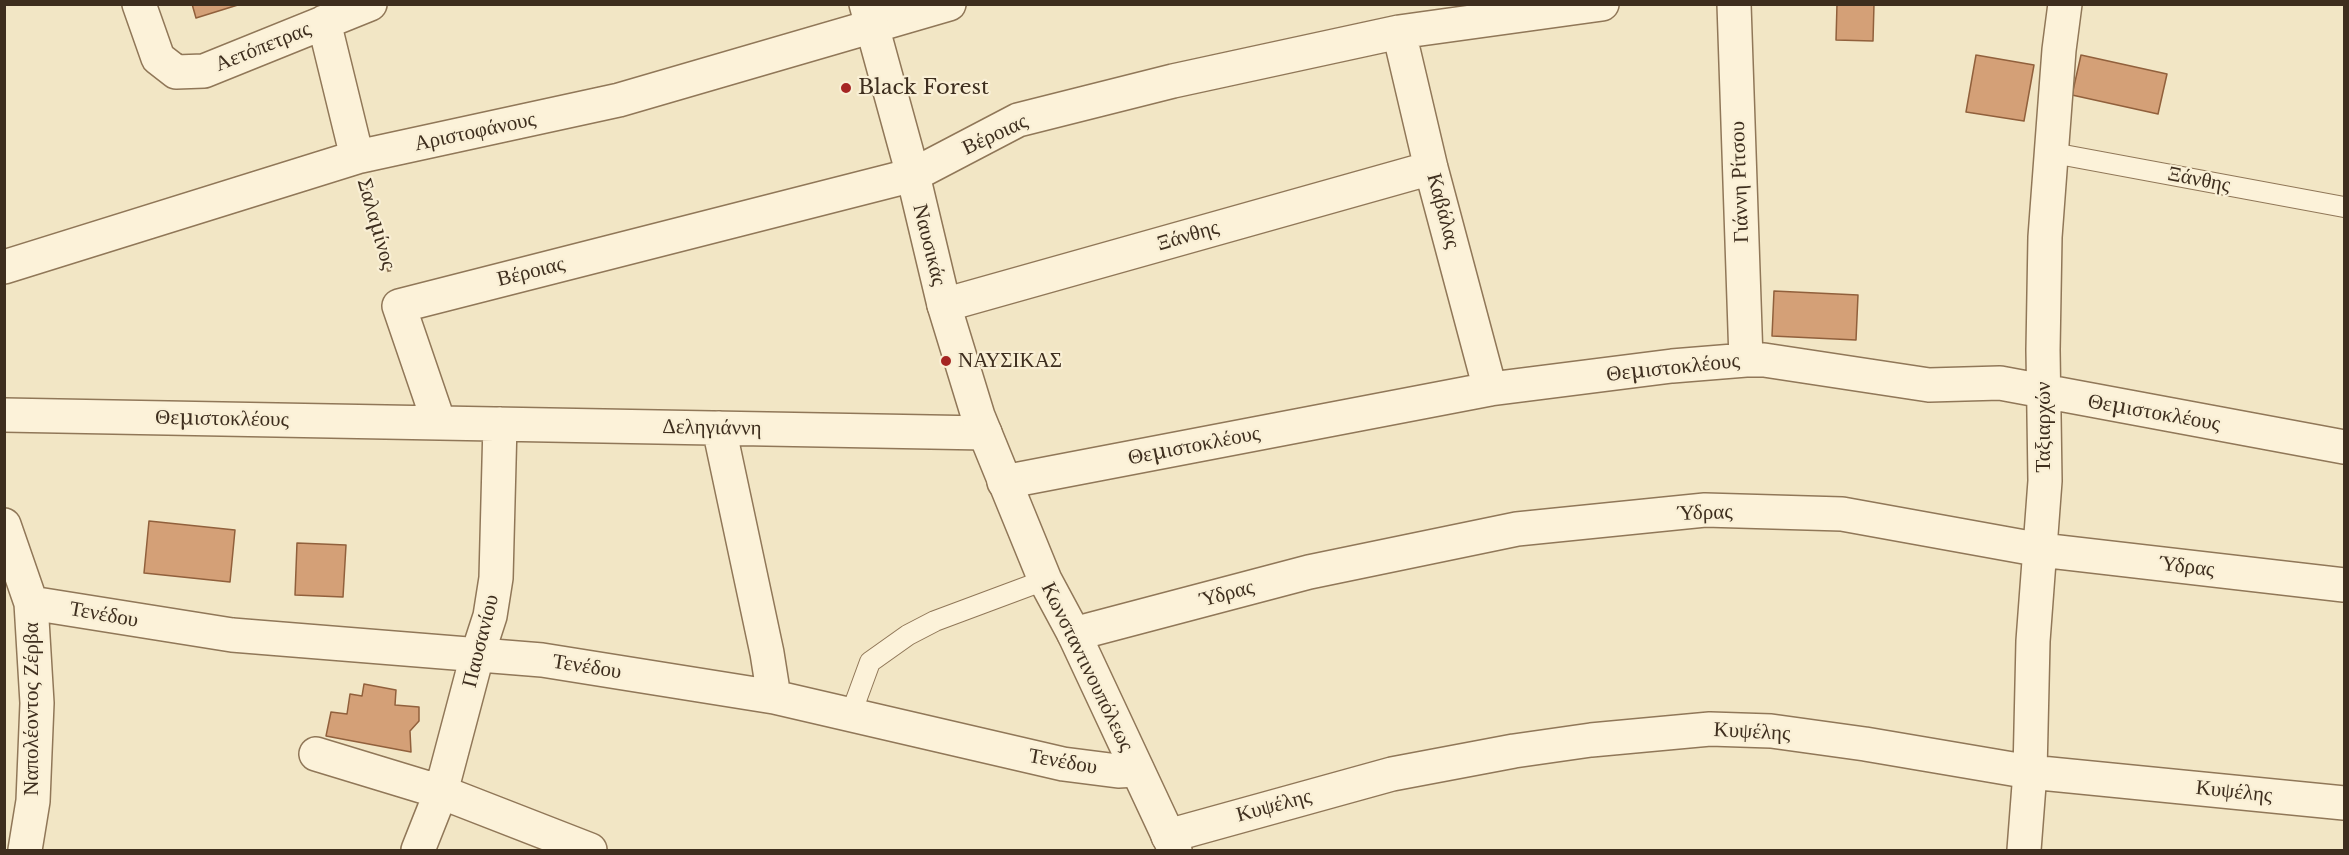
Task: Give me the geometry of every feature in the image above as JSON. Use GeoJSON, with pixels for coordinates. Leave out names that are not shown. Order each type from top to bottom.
{"type":"FeatureCollection","features":[{"type":"Feature","properties":{"kind":"street","name":"Αετόπετρας"},"geometry":{"type":"LineString","coordinates":[[139,4],[158,58],[176,72],[204,71],[370,4]]}},
{"type":"Feature","properties":{"kind":"street","name":"Αριστοφάνους"},"geometry":{"type":"LineString","coordinates":[[4,267],[357,157],[619,100],[869,16],[949,4]]}},
{"type":"Feature","properties":{"kind":"street","name":"Βέροιας"},"geometry":{"type":"LineString","coordinates":[[399,306],[913,175],[1018,120],[1173,81],[1399,32],[1602,4]]}},
{"type":"Feature","properties":{"kind":"street","name":"Γιάννη Ρίτσου"},"geometry":{"type":"LineString","coordinates":[[1734,4],[1746,360]]}},
{"type":"Feature","properties":{"kind":"street","name":"Ταξιαρχών"},"geometry":{"type":"LineString","coordinates":[[2025,850],[2030,772],[2033,641],[2045,482],[2043,350],[2045,237],[2059,50],[2065,4]]}},
{"type":"Feature","properties":{"kind":"street","name":"Ναυσικάς"},"geometry":{"type":"LineString","coordinates":[[869,16],[913,175],[944,305],[966,380],[1004,482]]}},
{"type":"Feature","properties":{"kind":"street","name":"Σαλαμίνος"},"geometry":{"type":"LineString","coordinates":[[324,22],[357,157]]}},
{"type":"Feature","properties":{"kind":"street","name":"Καβάλας"},"geometry":{"type":"LineString","coordinates":[[1399,32],[1431,168],[1490,389]]}},
{"type":"Feature","properties":{"kind":"street","name":"Ξάνθης"},"geometry":{"type":"LineString","coordinates":[[944,305],[1431,168]]}},
{"type":"Feature","properties":{"kind":"street"},"geometry":{"type":"LineString","coordinates":[[399,306],[439,423]]}},
{"type":"Feature","properties":{"kind":"street","name":"Θεμιστοκλέους"},"geometry":{"type":"LineString","coordinates":[[1004,482],[1490,389],[1672,366],[1746,360],[1764,360],[1929,385],[2000,384],[2344,447]]}},
{"type":"Feature","properties":{"kind":"street","name":"Θεμιστοκλέους"},"geometry":{"type":"LineString","coordinates":[[4,414],[439,423]]}},
{"type":"Feature","properties":{"kind":"street","name":"Δεληγιάννη"},"geometry":{"type":"LineString","coordinates":[[439,423],[985,433]]}},
{"type":"Feature","properties":{"kind":"street","name":"Παυσανίου"},"geometry":{"type":"LineString","coordinates":[[418,850],[441,792],[490,616],[495,578],[500,424]]}},
{"type":"Feature","properties":{"kind":"street"},"geometry":{"type":"LineString","coordinates":[[719,428],[767,653],[774,697]]}},
{"type":"Feature","properties":{"kind":"street","name":"Κωνσταντινουπόλεως"},"geometry":{"type":"LineString","coordinates":[[1004,482],[1045,580],[1074,634],[1171,843]]}},
{"type":"Feature","properties":{"kind":"street","name":"Ύδρας"},"geometry":{"type":"LineString","coordinates":[[1074,634],[1309,572],[1517,529],[1706,510],[1842,514],[2041,550],[2344,585]]}},
{"type":"Feature","properties":{"kind":"street","name":"Ναπολέοντος Ζέρβα"},"geometry":{"type":"LineString","coordinates":[[4,525],[31,603],[37,703],[33,801],[25,850]]}},
{"type":"Feature","properties":{"kind":"street","name":"Τενέδου"},"geometry":{"type":"LineString","coordinates":[[31,603],[232,635],[542,660],[774,697],[1063,764],[1118,771],[1137,770]]}},
{"type":"Feature","properties":{"kind":"street","name":"Κυψέλης"},"geometry":{"type":"LineString","coordinates":[[1171,843],[1392,774],[1514,751],[1591,740],[1710,729],[1771,731],[1865,744],[2030,772],[2344,803]]}},
{"type":"Feature","properties":{"kind":"street"},"geometry":{"type":"LineString","coordinates":[[316,754],[441,792],[590,850]]}},
{"type":"Feature","properties":{"kind":"lane","name":"Ξάνθης"},"geometry":{"type":"LineString","coordinates":[[2053,153],[2344,207]]}},
{"type":"Feature","properties":{"kind":"lane"},"geometry":{"type":"LineString","coordinates":[[851,714],[870,662],[889,648],[935,621],[1045,580]]}},
{"type":"Feature","properties":{"kind":"path","name":"Σαλαμίνος"},"geometry":{"type":"LineString","coordinates":[[357,157],[399,306]]}},
{"type":"Feature","properties":{"kind":"building"},"geometry":{"type":"Polygon","coordinates":[[[192,4],[241,4],[196,18],[192,4]]]}},
{"type":"Feature","properties":{"kind":"building"},"geometry":{"type":"Polygon","coordinates":[[[1837,4],[1874,4],[1873,41],[1836,40],[1837,4]]]}},
{"type":"Feature","properties":{"kind":"building"},"geometry":{"type":"Polygon","coordinates":[[[1976,55],[2034,65],[2024,121],[1966,112],[1976,55]]]}},
{"type":"Feature","properties":{"kind":"building"},"geometry":{"type":"Polygon","coordinates":[[[2081,55],[2167,74],[2158,114],[2072,95],[2081,55]]]}},
{"type":"Feature","properties":{"kind":"building"},"geometry":{"type":"Polygon","coordinates":[[[1774,291],[1858,295],[1856,340],[1772,336],[1774,291]]]}},
{"type":"Feature","properties":{"kind":"building"},"geometry":{"type":"Polygon","coordinates":[[[149,521],[235,530],[230,582],[144,573],[149,521]]]}},
{"type":"Feature","properties":{"kind":"building"},"geometry":{"type":"Polygon","coordinates":[[[297,543],[346,545],[343,597],[295,595],[297,543]]]}},
{"type":"Feature","properties":{"kind":"building"},"geometry":{"type":"Polygon","coordinates":[[[364,684],[396,690],[395,705],[419,707],[419,721],[410,731],[411,752],[326,736],[331,712],[347,714],[350,694],[362,696],[364,684]]]}},
{"type":"Feature","properties":{"kind":"place","name":"Black Forest"},"geometry":{"type":"Point","coordinates":[846,88]}},
{"type":"Feature","properties":{"kind":"place","name":"ΝΑΥΣΙΚΑΣ"},"geometry":{"type":"Point","coordinates":[946,361]}}]}
